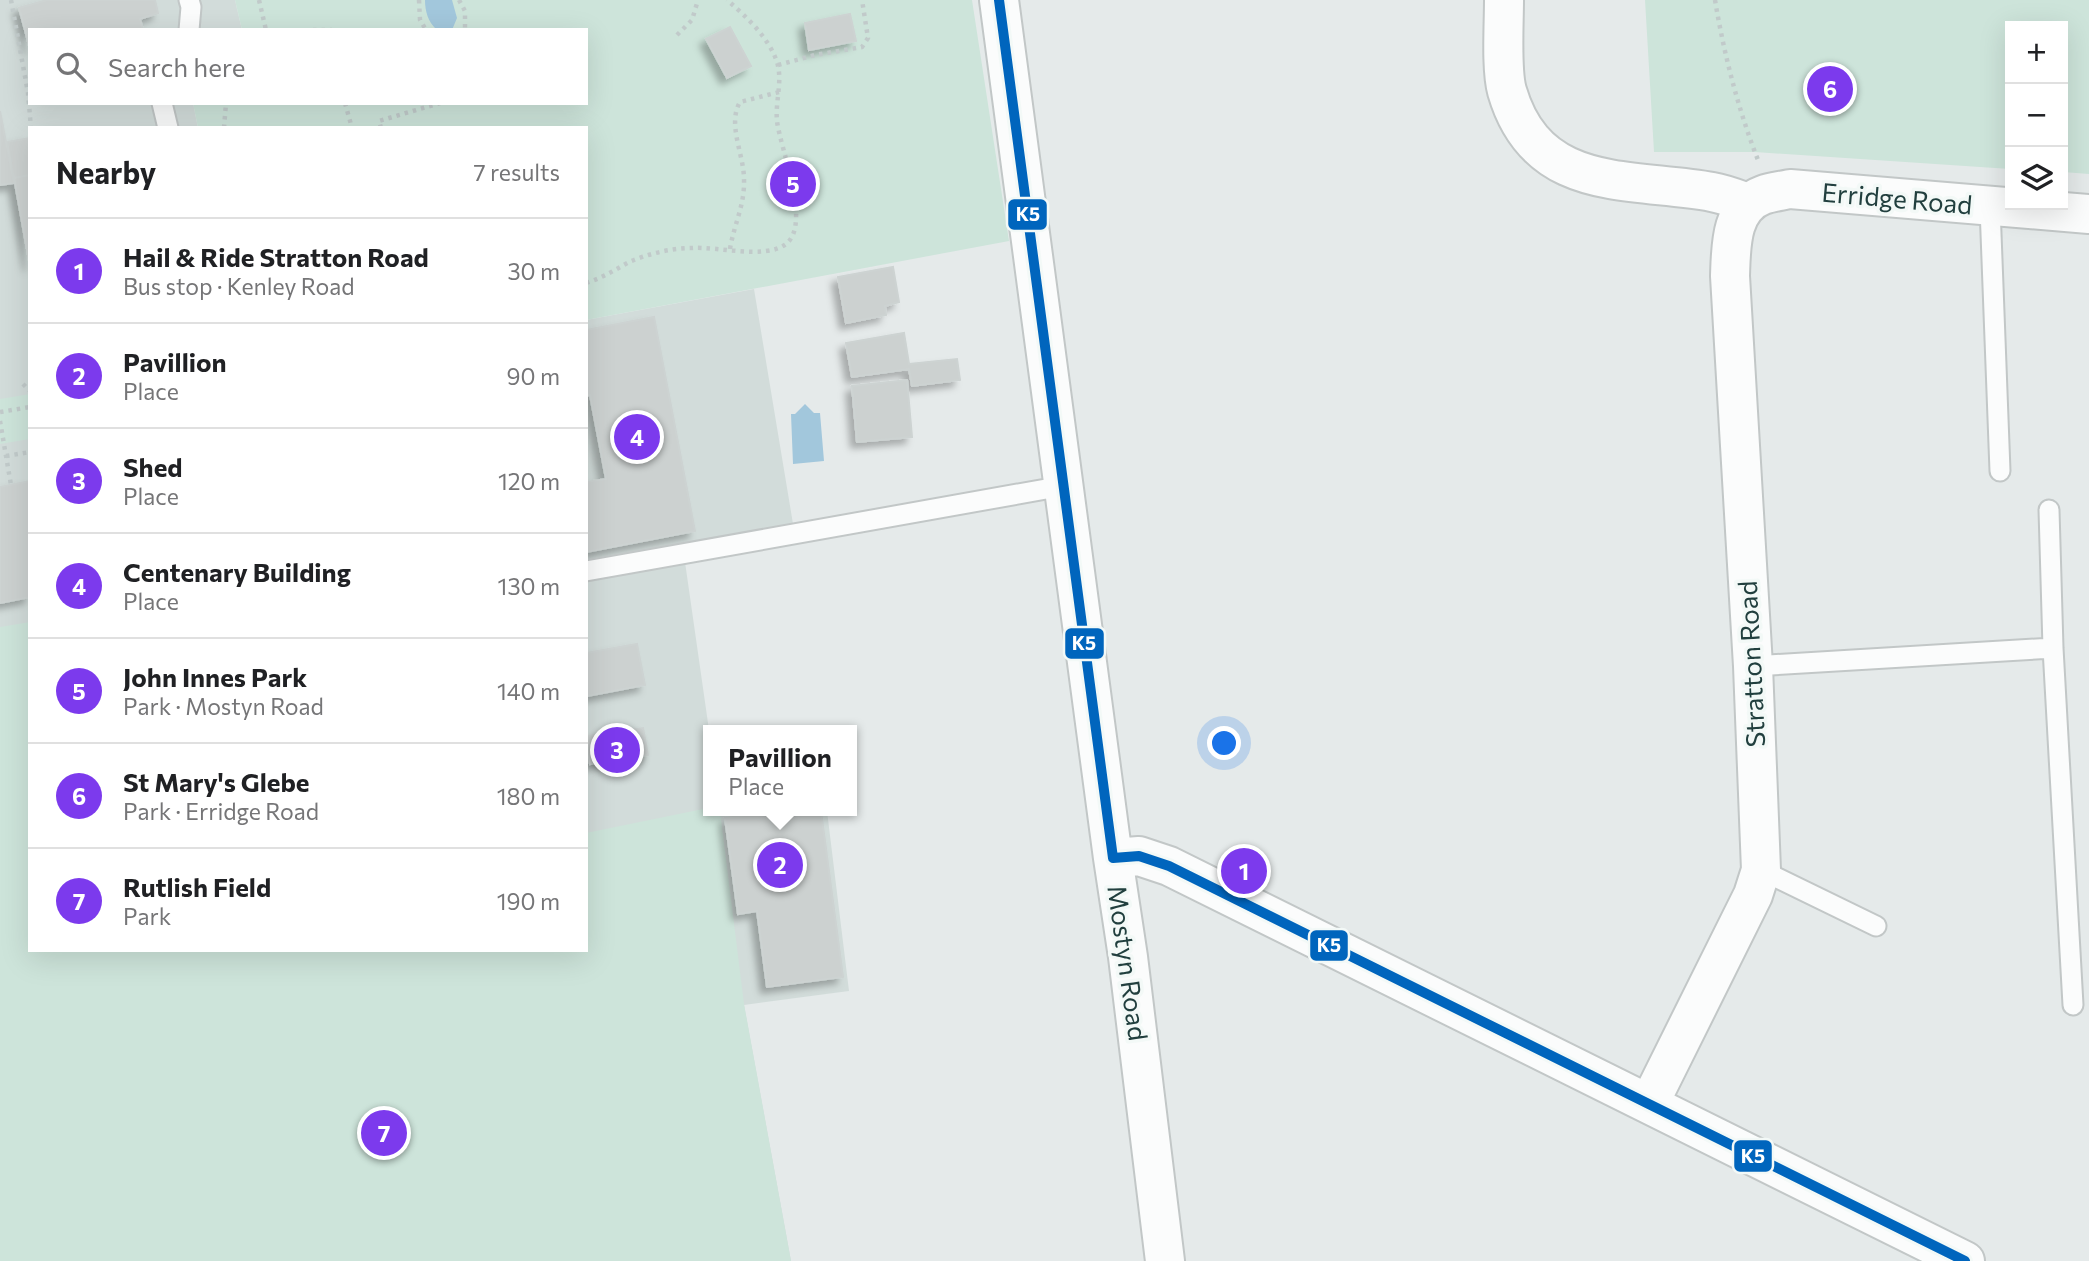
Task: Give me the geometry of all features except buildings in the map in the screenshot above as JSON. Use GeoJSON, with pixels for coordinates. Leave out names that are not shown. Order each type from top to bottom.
{"type":"FeatureCollection","features":[{"type":"Feature","properties":{"kind":"street","name":"Mostyn Road"},"geometry":{"type":"LineString","coordinates":[[999,0],[1128,957],[1165,1261]]}},
{"type":"Feature","properties":{"kind":"street"},"geometry":{"type":"LineString","coordinates":[[1504,0],[1507,90],[1533,143],[1559,163],[1595,177],[1714,192],[1748,203]]}},
{"type":"Feature","properties":{"kind":"street","name":"Erridge Road"},"geometry":{"type":"LineString","coordinates":[[1748,203],[1764,194],[1790,189],[2089,214]]}},
{"type":"Feature","properties":{"kind":"street","name":"Stratton Road"},"geometry":{"type":"LineString","coordinates":[[1649,1104],[1753,895],[1760,870],[1753,666],[1730,276],[1731,246],[1737,220],[1748,203]]}},
{"type":"Feature","properties":{"kind":"street"},"geometry":{"type":"LineString","coordinates":[[1113,858],[1139,856],[1169,866],[1965,1261]]}},
{"type":"Feature","properties":{"kind":"lane"},"geometry":{"type":"LineString","coordinates":[[189,0],[189,28]]}},
{"type":"Feature","properties":{"kind":"lane"},"geometry":{"type":"LineString","coordinates":[[162,105],[168,126]]}},
{"type":"Feature","properties":{"kind":"lane"},"geometry":{"type":"LineString","coordinates":[[1990,207],[2000,471]]}},
{"type":"Feature","properties":{"kind":"lane"},"geometry":{"type":"LineString","coordinates":[[588,571],[1063,486]]}},
{"type":"Feature","properties":{"kind":"lane"},"geometry":{"type":"LineString","coordinates":[[2049,510],[2053,648],[2073,1005]]}},
{"type":"Feature","properties":{"kind":"lane"},"geometry":{"type":"LineString","coordinates":[[1753,666],[2053,648]]}},
{"type":"Feature","properties":{"kind":"lane"},"geometry":{"type":"LineString","coordinates":[[1760,870],[1876,926]]}},
{"type":"Feature","properties":{"kind":"path"},"geometry":{"type":"LineString","coordinates":[[11,0],[28,93]]}},
{"type":"Feature","properties":{"kind":"path"},"geometry":{"type":"LineString","coordinates":[[259,0],[266,28]]}},
{"type":"Feature","properties":{"kind":"path"},"geometry":{"type":"LineString","coordinates":[[419,0],[420,20],[425,28]]}},
{"type":"Feature","properties":{"kind":"path"},"geometry":{"type":"LineString","coordinates":[[459,0],[465,11],[465,28]]}},
{"type":"Feature","properties":{"kind":"path"},"geometry":{"type":"LineString","coordinates":[[677,35],[692,20],[698,0]]}},
{"type":"Feature","properties":{"kind":"path"},"geometry":{"type":"LineString","coordinates":[[588,282],[604,277],[631,261],[663,251],[690,247],[772,250],[784,246],[792,238],[796,225],[794,199],[777,119],[778,65],[773,52],[757,30],[727,0]]}},
{"type":"Feature","properties":{"kind":"path"},"geometry":{"type":"LineString","coordinates":[[778,65],[862,47],[868,38],[862,0]]}},
{"type":"Feature","properties":{"kind":"path"},"geometry":{"type":"LineString","coordinates":[[1714,0],[1731,72],[1758,160]]}},
{"type":"Feature","properties":{"kind":"path"},"geometry":{"type":"LineString","coordinates":[[730,249],[744,197],[743,157],[735,121],[737,107],[740,102],[779,92]]}},
{"type":"Feature","properties":{"kind":"path"},"geometry":{"type":"LineString","coordinates":[[29,105],[31,126]]}},
{"type":"Feature","properties":{"kind":"path"},"geometry":{"type":"LineString","coordinates":[[224,126],[226,105]]}},
{"type":"Feature","properties":{"kind":"path"},"geometry":{"type":"LineString","coordinates":[[346,105],[351,126]]}},
{"type":"Feature","properties":{"kind":"path"},"geometry":{"type":"LineString","coordinates":[[380,126],[379,121],[434,105]]}},
{"type":"Feature","properties":{"kind":"path"},"geometry":{"type":"LineString","coordinates":[[23,384],[28,389]]}},
{"type":"Feature","properties":{"kind":"path"},"geometry":{"type":"LineString","coordinates":[[0,412],[28,407]]}},
{"type":"Feature","properties":{"kind":"path"},"geometry":{"type":"LineString","coordinates":[[0,421],[11,485]]}},
{"type":"Feature","properties":{"kind":"path"},"geometry":{"type":"LineString","coordinates":[[6,456],[28,452]]}},
{"type":"Feature","properties":{"kind":"shaded area"},"geometry":{"type":"Polygon","coordinates":[[[0,0],[235,0],[242,28],[28,28],[28,105],[193,105],[198,126],[28,126],[28,952],[588,952],[588,320],[754,289],[796,542],[685,562],[708,725],[703,725],[703,816],[828,816],[849,991],[744,1005],[791,1261],[0,1261],[0,0]]]}},
{"type":"Feature","properties":{"kind":"green space"},"geometry":{"type":"Polygon","coordinates":[[[235,0],[972,0],[1009,241],[588,320],[588,126],[198,126],[193,105],[588,105],[588,28],[242,28],[235,0]]]}},
{"type":"Feature","properties":{"kind":"green space"},"geometry":{"type":"Polygon","coordinates":[[[1645,0],[2089,0],[2089,174],[2068,172],[2068,21],[2005,21],[2005,169],[1755,152],[1654,152],[1645,0]]]}},
{"type":"Feature","properties":{"kind":"green space"},"geometry":{"type":"Polygon","coordinates":[[[28,394],[28,439],[0,444],[0,399],[28,394]]]}},
{"type":"Feature","properties":{"kind":"green space"},"geometry":{"type":"Polygon","coordinates":[[[28,622],[28,952],[588,952],[588,833],[703,809],[703,816],[721,816],[744,1004],[791,1261],[0,1261],[0,627],[28,622]]]}},
{"type":"Feature","properties":{"kind":"water"},"geometry":{"type":"Polygon","coordinates":[[[425,0],[452,0],[457,18],[453,28],[435,28],[425,0]]]}},
{"type":"Feature","properties":{"kind":"water"},"geometry":{"type":"Polygon","coordinates":[[[805,404],[814,413],[820,413],[824,461],[793,464],[791,414],[795,414],[805,404]]]}},
{"type":"Feature","properties":{"kind":"transit line","name":"K5"},"geometry":{"type":"LineString","coordinates":[[999,0],[1113,858]]}},
{"type":"Feature","properties":{"kind":"transit line","name":"K5"},"geometry":{"type":"LineString","coordinates":[[1113,858],[1139,856],[1169,866],[1965,1261]]}},
{"type":"Feature","properties":{"kind":"place","name":"St Mary's Glebe"},"geometry":{"type":"Point","coordinates":[1830,89]}},
{"type":"Feature","properties":{"kind":"place","name":"John Innes Park"},"geometry":{"type":"Point","coordinates":[793,184]}},
{"type":"Feature","properties":{"kind":"place","name":"Centenary Building"},"geometry":{"type":"Point","coordinates":[637,437]}},
{"type":"Feature","properties":{"kind":"place","name":"Shed"},"geometry":{"type":"Point","coordinates":[617,750]}},
{"type":"Feature","properties":{"kind":"place","name":"Pavillion"},"geometry":{"type":"Point","coordinates":[780,865]}},
{"type":"Feature","properties":{"kind":"place","name":"Hail & Ride Stratton Road"},"geometry":{"type":"Point","coordinates":[1244,871]}},
{"type":"Feature","properties":{"kind":"place","name":"Rutlish Field"},"geometry":{"type":"Point","coordinates":[384,1133]}}]}
